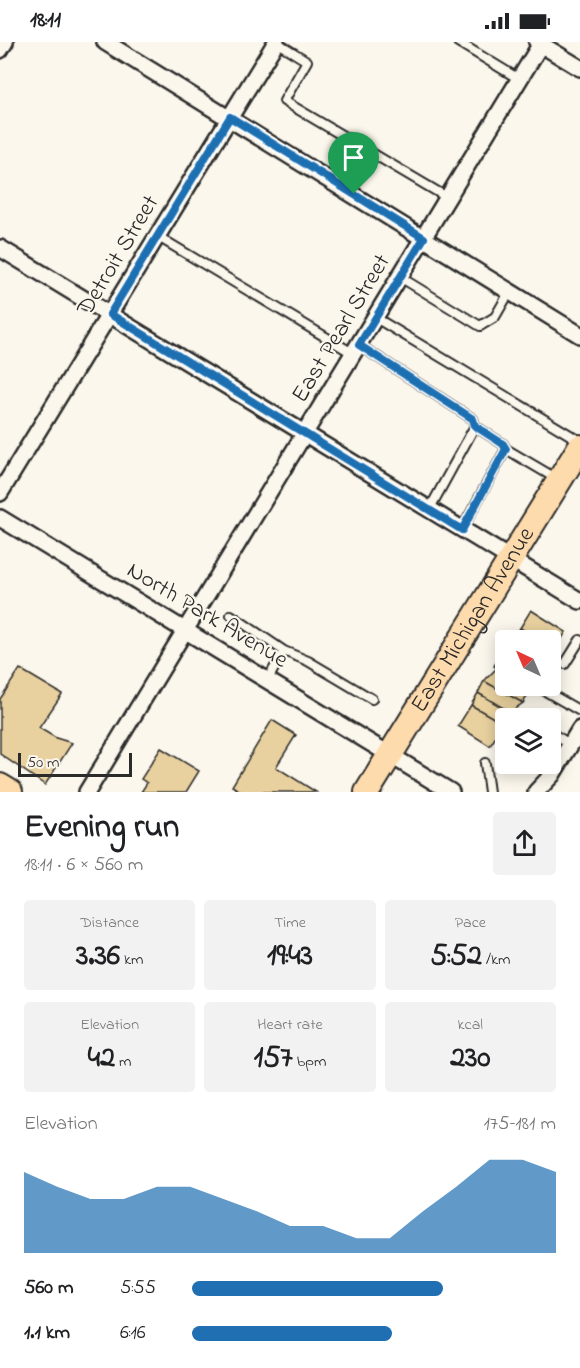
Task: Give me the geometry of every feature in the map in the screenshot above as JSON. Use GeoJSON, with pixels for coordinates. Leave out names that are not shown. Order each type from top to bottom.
{"type":"FeatureCollection","features":[{"type":"Feature","properties":{"kind":"main road","name":"East Michigan Avenue"},"geometry":{"type":"LineString","coordinates":[[367,792],[580,447]]}},
{"type":"Feature","properties":{"kind":"main road"},"geometry":{"type":"LineString","coordinates":[[0,786],[10,792]]}},
{"type":"Feature","properties":{"kind":"street"},"geometry":{"type":"LineString","coordinates":[[0,50],[5,42]]}},
{"type":"Feature","properties":{"kind":"street"},"geometry":{"type":"LineString","coordinates":[[105,42],[580,335]]}},
{"type":"Feature","properties":{"kind":"street","name":"Detroit Street"},"geometry":{"type":"LineString","coordinates":[[0,493],[276,42]]}},
{"type":"Feature","properties":{"kind":"street"},"geometry":{"type":"LineString","coordinates":[[540,43],[580,68]]}},
{"type":"Feature","properties":{"kind":"street","name":"East Pearl Street"},"geometry":{"type":"LineString","coordinates":[[87,792],[376,318],[540,43]]}},
{"type":"Feature","properties":{"kind":"street"},"geometry":{"type":"LineString","coordinates":[[0,248],[580,601]]}},
{"type":"Feature","properties":{"kind":"street","name":"North Park Avenue"},"geometry":{"type":"LineString","coordinates":[[0,518],[451,792]]}},
{"type":"Feature","properties":{"kind":"street"},"geometry":{"type":"LineString","coordinates":[[536,792],[552,775],[580,729]]}},
{"type":"Feature","properties":{"kind":"lane"},"geometry":{"type":"LineString","coordinates":[[276,42],[307,61],[284,100],[448,198]]}},
{"type":"Feature","properties":{"kind":"lane"},"geometry":{"type":"LineString","coordinates":[[458,42],[519,80]]}},
{"type":"Feature","properties":{"kind":"lane"},"geometry":{"type":"LineString","coordinates":[[157,236],[356,349],[473,419],[475,426],[503,444],[506,449],[560,481]]}},
{"type":"Feature","properties":{"kind":"lane"},"geometry":{"type":"LineString","coordinates":[[400,277],[480,326],[495,317],[510,291]]}},
{"type":"Feature","properties":{"kind":"lane"},"geometry":{"type":"LineString","coordinates":[[376,318],[580,441]]}},
{"type":"Feature","properties":{"kind":"lane"},"geometry":{"type":"LineString","coordinates":[[429,510],[475,426]]}},
{"type":"Feature","properties":{"kind":"lane"},"geometry":{"type":"LineString","coordinates":[[462,530],[506,449]]}},
{"type":"Feature","properties":{"kind":"lane"},"geometry":{"type":"LineString","coordinates":[[231,615],[284,651],[308,661],[372,699]]}},
{"type":"Feature","properties":{"kind":"lane"},"geometry":{"type":"LineString","coordinates":[[565,664],[580,640]]}},
{"type":"Feature","properties":{"kind":"lane"},"geometry":{"type":"LineString","coordinates":[[268,679],[284,651]]}},
{"type":"Feature","properties":{"kind":"lane"},"geometry":{"type":"LineString","coordinates":[[554,696],[580,711]]}},
{"type":"Feature","properties":{"kind":"lane"},"geometry":{"type":"LineString","coordinates":[[561,739],[571,745]]}},
{"type":"Feature","properties":{"kind":"lane"},"geometry":{"type":"LineString","coordinates":[[485,763],[489,792]]}},
{"type":"Feature","properties":{"kind":"building"},"geometry":{"type":"Polygon","coordinates":[[[531,610],[566,632],[561,640],[561,630],[524,630],[520,628],[531,610]]]}},
{"type":"Feature","properties":{"kind":"building"},"geometry":{"type":"Polygon","coordinates":[[[20,669],[62,694],[39,728],[56,738],[72,743],[45,785],[0,754],[0,699],[20,669]]]}},
{"type":"Feature","properties":{"kind":"building"},"geometry":{"type":"Polygon","coordinates":[[[495,670],[495,687],[484,681],[495,670]]]}},
{"type":"Feature","properties":{"kind":"building"},"geometry":{"type":"Polygon","coordinates":[[[484,681],[495,687],[495,696],[511,696],[523,703],[516,708],[503,708],[478,693],[484,681]]]}},
{"type":"Feature","properties":{"kind":"building"},"geometry":{"type":"Polygon","coordinates":[[[478,693],[503,708],[495,708],[495,719],[471,705],[478,693]]]}},
{"type":"Feature","properties":{"kind":"building"},"geometry":{"type":"Polygon","coordinates":[[[511,696],[528,696],[523,703],[511,696]]]}},
{"type":"Feature","properties":{"kind":"building"},"geometry":{"type":"Polygon","coordinates":[[[471,705],[495,719],[495,738],[490,746],[458,726],[471,705]]]}},
{"type":"Feature","properties":{"kind":"building"},"geometry":{"type":"Polygon","coordinates":[[[272,720],[296,735],[276,767],[316,792],[242,792],[232,786],[272,720]]]}},
{"type":"Feature","properties":{"kind":"building"},"geometry":{"type":"Polygon","coordinates":[[[161,748],[199,771],[186,792],[141,792],[147,783],[141,779],[161,748]]]}},
{"type":"Feature","properties":{"kind":"route"},"geometry":{"type":"LineString","coordinates":[[230,117],[354,194],[424,238],[359,345],[473,419],[475,426],[503,444],[506,449],[462,530],[110,314],[230,117]]}}]}
